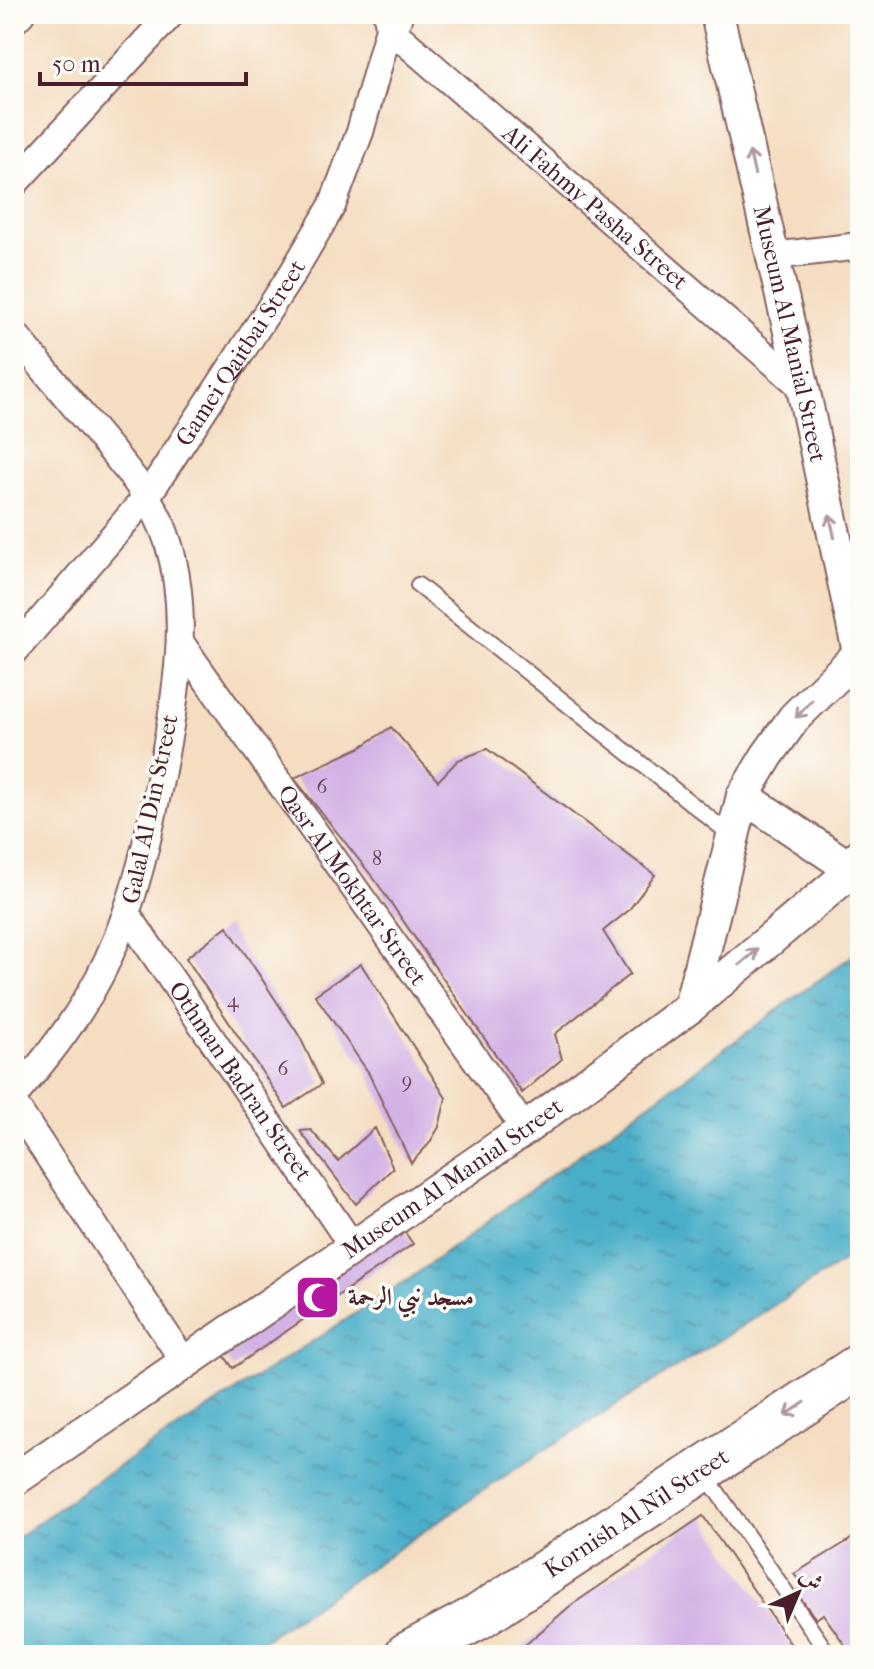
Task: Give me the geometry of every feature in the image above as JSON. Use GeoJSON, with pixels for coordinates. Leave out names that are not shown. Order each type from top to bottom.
{"type":"FeatureCollection","features":[{"type":"Feature","properties":{"kind":"highway","name":"Kornish Al Nil Street"},"geometry":{"type":"LineString","coordinates":[[407,1655],[476,1636],[703,1471],[860,1366]]}},
{"type":"Feature","properties":{"kind":"street"},"geometry":{"type":"LineString","coordinates":[[14,21],[21,14]]}},
{"type":"Feature","properties":{"kind":"street"},"geometry":{"type":"LineString","coordinates":[[14,184],[171,14]]}},
{"type":"Feature","properties":{"kind":"street","name":"Museum Al Manial Street"},"geometry":{"type":"LineString","coordinates":[[690,1007],[743,796],[794,718],[860,655],[853,592],[717,14]]}},
{"type":"Feature","properties":{"kind":"street","name":"Ali Fahmy Pasha Street"},"geometry":{"type":"LineString","coordinates":[[393,19],[803,388]]}},
{"type":"Feature","properties":{"kind":"street","name":"Gamei Qaitbai Street"},"geometry":{"type":"LineString","coordinates":[[14,652],[148,495],[292,274],[332,206],[360,132],[393,19]]}},
{"type":"Feature","properties":{"kind":"street"},"geometry":{"type":"LineString","coordinates":[[773,256],[860,246]]}},
{"type":"Feature","properties":{"kind":"street","name":"Galal Al Din Street"},"geometry":{"type":"LineString","coordinates":[[14,333],[148,495],[168,541],[176,578],[180,642],[173,709],[154,808],[127,914],[106,964],[79,1013],[47,1058],[14,1096]]}},
{"type":"Feature","properties":{"kind":"street","name":"Qasr Al Mokhtar Street"},"geometry":{"type":"LineString","coordinates":[[180,642],[525,1129]]}},
{"type":"Feature","properties":{"kind":"street"},"geometry":{"type":"LineString","coordinates":[[743,796],[856,863]]}},
{"type":"Feature","properties":{"kind":"street","name":"Museum Al Manial Street"},"geometry":{"type":"LineString","coordinates":[[15,1478],[525,1129],[690,1007],[856,863]]}},
{"type":"Feature","properties":{"kind":"street","name":"Othman Badran Street"},"geometry":{"type":"LineString","coordinates":[[127,914],[353,1247]]}},
{"type":"Feature","properties":{"kind":"street"},"geometry":{"type":"LineString","coordinates":[[14,1104],[185,1363]]}},
{"type":"Feature","properties":{"kind":"lane"},"geometry":{"type":"LineString","coordinates":[[418,585],[732,836]]}},
{"type":"Feature","properties":{"kind":"lane"},"geometry":{"type":"LineString","coordinates":[[703,1471],[829,1655]]}},
{"type":"Feature","properties":{"kind":"water"},"geometry":{"type":"Polygon","coordinates":[[[860,950],[860,1251],[523,1464],[241,1655],[14,1655],[14,1540],[96,1481],[409,1279],[860,950]]]}},
{"type":"Feature","properties":{"kind":"building"},"geometry":{"type":"Polygon","coordinates":[[[391,727],[438,781],[458,760],[487,749],[655,875],[628,911],[603,931],[630,974],[555,1034],[562,1059],[522,1093],[375,880],[294,778],[361,747],[391,727]]]}},
{"type":"Feature","properties":{"kind":"building"},"geometry":{"type":"Polygon","coordinates":[[[227,926],[300,1037],[322,1084],[286,1108],[186,958],[227,926]]]}},
{"type":"Feature","properties":{"kind":"building"},"geometry":{"type":"Polygon","coordinates":[[[361,964],[446,1098],[439,1127],[429,1144],[411,1163],[368,1072],[315,995],[361,964]]]}},
{"type":"Feature","properties":{"kind":"building"},"geometry":{"type":"Polygon","coordinates":[[[375,1128],[393,1168],[356,1204],[300,1131],[311,1130],[338,1161],[375,1128]]]}},
{"type":"Feature","properties":{"kind":"building","name":"مسجد نبي الرحمة"},"geometry":{"type":"Polygon","coordinates":[[[401,1227],[413,1244],[233,1368],[221,1351],[401,1227]]]}},
{"type":"Feature","properties":{"kind":"building"},"geometry":{"type":"Polygon","coordinates":[[[860,1450],[860,1475],[852,1456],[860,1450]]]}},
{"type":"Feature","properties":{"kind":"building"},"geometry":{"type":"Polygon","coordinates":[[[703,1516],[798,1655],[523,1655],[524,1646],[570,1606],[703,1516]]]}},
{"type":"Feature","properties":{"kind":"building"},"geometry":{"type":"Polygon","coordinates":[[[856,1536],[860,1542],[860,1655],[852,1655],[823,1614],[816,1619],[796,1592],[803,1586],[794,1574],[856,1536]]]}},
{"type":"Feature","properties":{"kind":"place","name":"مسجد نبي الرحمة"},"geometry":{"type":"Point","coordinates":[317,1297]}}]}
